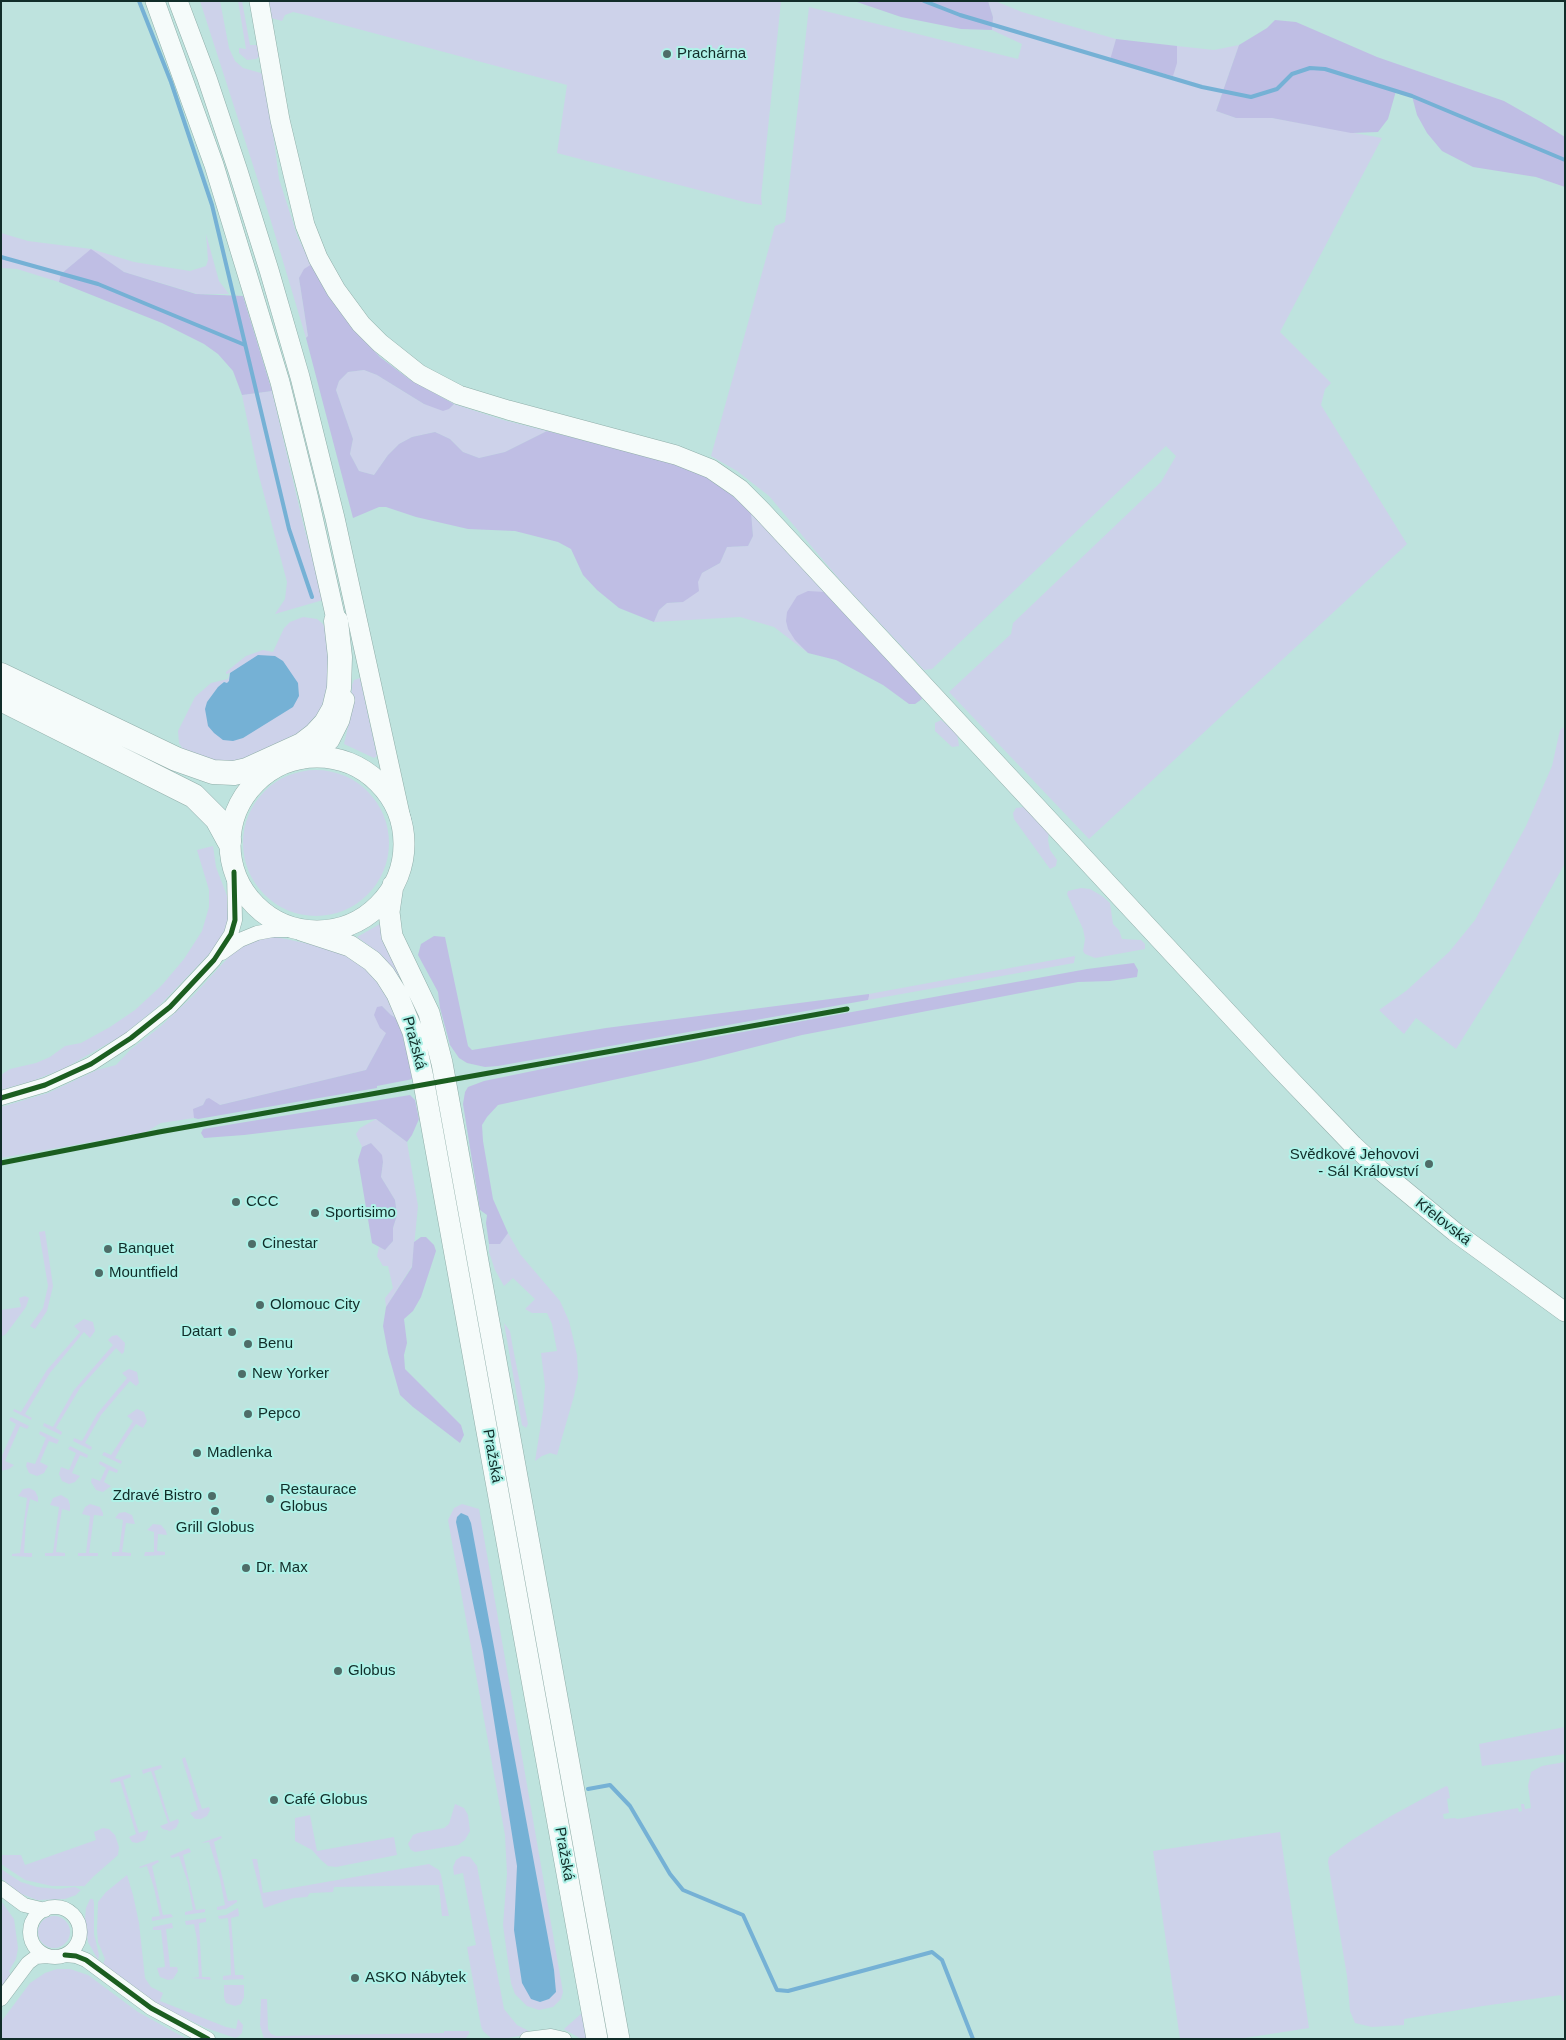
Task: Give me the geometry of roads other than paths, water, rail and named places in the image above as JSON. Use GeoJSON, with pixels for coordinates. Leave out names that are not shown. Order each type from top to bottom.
{"type":"FeatureCollection","features":[{"type":"Feature","properties":{"kind":"highway"},"geometry":{"type":"LineString","coordinates":[[165,754],[205,770],[234,774],[247,770],[309,740],[326,723],[334,709],[337,697],[340,657],[336,622]]}},
{"type":"Feature","properties":{"kind":"highway"},"geometry":{"type":"LineString","coordinates":[[1,675],[165,754],[210,779],[224,784],[244,785],[264,774]]}},
{"type":"Feature","properties":{"kind":"highway"},"geometry":{"type":"LineString","coordinates":[[1,699],[194,796],[217,819],[229,841]]}},
{"type":"Feature","properties":{"kind":"main road"},"geometry":{"type":"LineString","coordinates":[[155,1],[214,165],[274,364],[309,499],[347,676],[344,710],[330,740],[317,752],[279,766],[264,774],[251,786],[240,802],[232,819],[229,841],[234,872],[243,890],[258,908],[277,922],[301,930],[327,931],[357,921],[378,906],[394,885],[402,865],[404,852],[402,824],[316,436],[269,270],[207,78],[178,1]]}},
{"type":"Feature","properties":{"kind":"main road"},"geometry":{"type":"LineString","coordinates":[[189,1],[207,78]]}},
{"type":"Feature","properties":{"kind":"main road","name":"Křelovská"},"geometry":{"type":"LineString","coordinates":[[259,1],[280,120],[305,225],[318,258],[331,282],[352,312],[371,334],[389,352],[419,374],[459,395],[676,455],[711,469],[740,489],[1289,1079],[1353,1145],[1389,1178],[1455,1232],[1565,1312]]}},
{"type":"Feature","properties":{"kind":"main road"},"geometry":{"type":"LineString","coordinates":[[302,759],[319,757],[338,760],[366,773],[387,792],[402,824]]}},
{"type":"Feature","properties":{"kind":"main road","name":"Pražská"},"geometry":{"type":"LineString","coordinates":[[394,885],[389,912],[392,936],[429,1013],[442,1063],[619,2039]]}},
{"type":"Feature","properties":{"kind":"main road","name":"Pražská"},"geometry":{"type":"LineString","coordinates":[[301,930],[350,946],[372,961],[385,975],[397,994],[413,1032],[425,1087],[598,2039]]}},
{"type":"Feature","properties":{"kind":"street"},"geometry":{"type":"LineString","coordinates":[[214,960],[231,934],[235,920],[234,872]]}},
{"type":"Feature","properties":{"kind":"street"},"geometry":{"type":"LineString","coordinates":[[1,1098],[24,1092],[67,1076],[115,1050],[170,1007],[214,960],[234,944],[250,935],[273,930],[301,930]]}},
{"type":"Feature","properties":{"kind":"street"},"geometry":{"type":"LineString","coordinates":[[1,1888],[18,1902],[26,1913],[31,1927],[32,1942],[32,1954],[26,1966],[1,1999]]}},
{"type":"Feature","properties":{"kind":"street"},"geometry":{"type":"LineString","coordinates":[[18,1902],[45,1910],[60,1908],[72,1915],[78,1926],[79,1939],[90,1962]]}},
{"type":"Feature","properties":{"kind":"street"},"geometry":{"type":"LineString","coordinates":[[31,1927],[37,1916],[45,1910]]}},
{"type":"Feature","properties":{"kind":"street"},"geometry":{"type":"LineString","coordinates":[[65,1955],[75,1947],[79,1939]]}},
{"type":"Feature","properties":{"kind":"street"},"geometry":{"type":"LineString","coordinates":[[32,1942],[38,1950],[47,1956]]}},
{"type":"Feature","properties":{"kind":"street"},"geometry":{"type":"LineString","coordinates":[[26,1966],[36,1957],[76,1956],[90,1962],[123,1989],[151,2008],[208,2039]]}},
{"type":"Feature","properties":{"kind":"street"},"geometry":{"type":"LineString","coordinates":[[527,2039],[551,2036],[564,2039]]}},
{"type":"Feature","properties":{"kind":"waterway"},"geometry":{"type":"LineString","coordinates":[[139,1],[171,82],[212,205],[289,529],[312,597]]}},
{"type":"Feature","properties":{"kind":"waterway"},"geometry":{"type":"LineString","coordinates":[[924,1],[960,15],[1202,87],[1251,97],[1277,89],[1292,74],[1310,68],[1325,69],[1412,96],[1565,160]]}},
{"type":"Feature","properties":{"kind":"waterway"},"geometry":{"type":"LineString","coordinates":[[1,257],[98,284],[245,345]]}},
{"type":"Feature","properties":{"kind":"waterway"},"geometry":{"type":"LineString","coordinates":[[588,1789],[610,1785],[630,1806],[670,1874],[683,1890],[743,1915],[777,1990],[788,1991],[932,1952],[942,1960],[973,2039]]}},
{"type":"Feature","properties":{"kind":"place","name":"Prachárna"},"geometry":{"type":"Point","coordinates":[667,54]}},
{"type":"Feature","properties":{"kind":"place","name":"Svědkové Jehovovi - Sál Království"},"geometry":{"type":"Point","coordinates":[1429,1164]}},
{"type":"Feature","properties":{"kind":"place","name":"CCC"},"geometry":{"type":"Point","coordinates":[236,1202]}},
{"type":"Feature","properties":{"kind":"place","name":"Sportisimo"},"geometry":{"type":"Point","coordinates":[315,1213]}},
{"type":"Feature","properties":{"kind":"place","name":"Cinestar"},"geometry":{"type":"Point","coordinates":[252,1244]}},
{"type":"Feature","properties":{"kind":"place","name":"Banquet"},"geometry":{"type":"Point","coordinates":[108,1249]}},
{"type":"Feature","properties":{"kind":"place","name":"Mountfield"},"geometry":{"type":"Point","coordinates":[99,1273]}},
{"type":"Feature","properties":{"kind":"place","name":"Olomouc City"},"geometry":{"type":"Point","coordinates":[260,1305]}},
{"type":"Feature","properties":{"kind":"place","name":"Datart"},"geometry":{"type":"Point","coordinates":[232,1332]}},
{"type":"Feature","properties":{"kind":"place","name":"Benu"},"geometry":{"type":"Point","coordinates":[248,1344]}},
{"type":"Feature","properties":{"kind":"place","name":"New Yorker"},"geometry":{"type":"Point","coordinates":[242,1374]}},
{"type":"Feature","properties":{"kind":"place","name":"Pepco"},"geometry":{"type":"Point","coordinates":[248,1414]}},
{"type":"Feature","properties":{"kind":"place","name":"Madlenka"},"geometry":{"type":"Point","coordinates":[197,1453]}},
{"type":"Feature","properties":{"kind":"place","name":"Zdravé Bistro"},"geometry":{"type":"Point","coordinates":[212,1496]}},
{"type":"Feature","properties":{"kind":"place","name":"Restaurace Globus"},"geometry":{"type":"Point","coordinates":[270,1499]}},
{"type":"Feature","properties":{"kind":"place","name":"Grill Globus"},"geometry":{"type":"Point","coordinates":[215,1511]}},
{"type":"Feature","properties":{"kind":"place","name":"Dr. Max"},"geometry":{"type":"Point","coordinates":[246,1568]}},
{"type":"Feature","properties":{"kind":"place","name":"Globus"},"geometry":{"type":"Point","coordinates":[338,1671]}},
{"type":"Feature","properties":{"kind":"place","name":"Café Globus"},"geometry":{"type":"Point","coordinates":[274,1800]}},
{"type":"Feature","properties":{"kind":"place","name":"ASKO Nábytek"},"geometry":{"type":"Point","coordinates":[355,1978]}}]}
